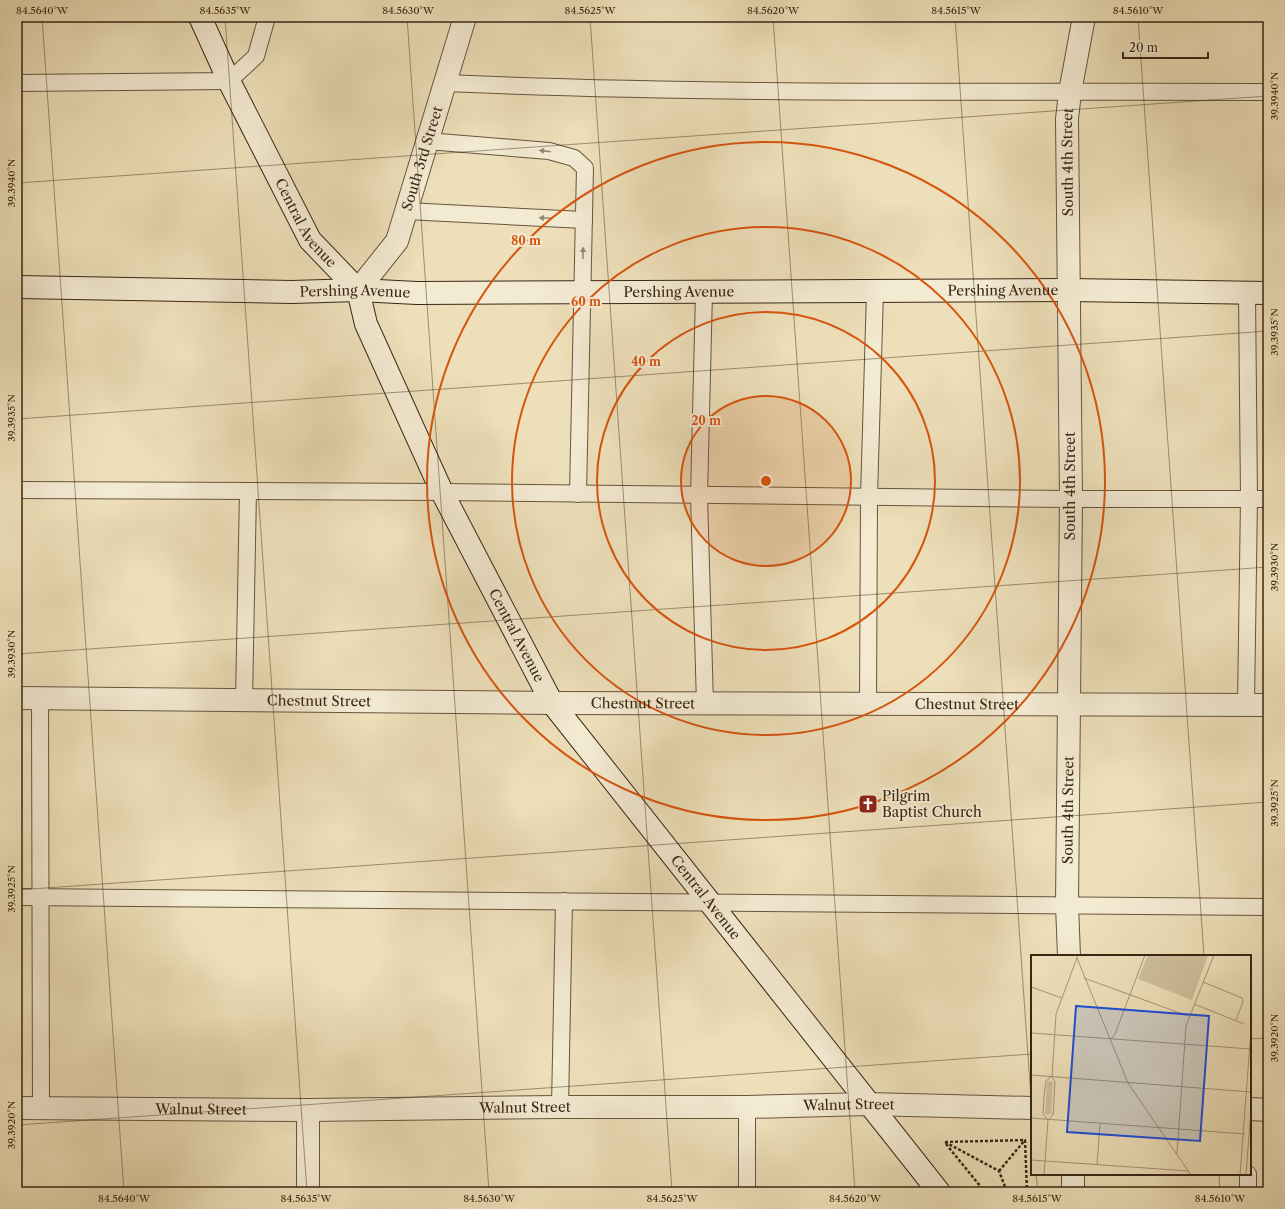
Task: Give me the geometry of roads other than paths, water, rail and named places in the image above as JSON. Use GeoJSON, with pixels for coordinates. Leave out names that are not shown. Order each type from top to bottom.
{"type":"FeatureCollection","features":[{"type":"Feature","properties":{"kind":"street","name":"Central Avenue"},"geometry":{"type":"LineString","coordinates":[[200,17],[229,81],[310,240],[358,290],[366,324],[442,492],[552,703],[712,902],[868,1104],[939,1192]]}},
{"type":"Feature","properties":{"kind":"street","name":"South 3rd Street"},"geometry":{"type":"LineString","coordinates":[[358,290],[397,240],[465,17]]}},
{"type":"Feature","properties":{"kind":"street","name":"South 4th Street"},"geometry":{"type":"LineString","coordinates":[[1068,955],[1067,905],[1071,499],[1067,119],[1070,92],[1084,17]]}},
{"type":"Feature","properties":{"kind":"street","name":"Pershing Avenue"},"geometry":{"type":"LineString","coordinates":[[17,287],[292,292],[358,290],[417,293],[1069,290],[1258,293]]}},
{"type":"Feature","properties":{"kind":"street","name":"Chestnut Street"},"geometry":{"type":"LineString","coordinates":[[17,698],[705,704],[1268,705]]}},
{"type":"Feature","properties":{"kind":"street","name":"Walnut Street"},"geometry":{"type":"LineString","coordinates":[[17,1108],[308,1110],[560,1107],[747,1107],[868,1104],[1031,1108]]}},
{"type":"Feature","properties":{"kind":"street"},"geometry":{"type":"LineString","coordinates":[[1251,1109],[1268,1110]]}},
{"type":"Feature","properties":{"kind":"street"},"geometry":{"type":"LineString","coordinates":[[308,1110],[308,1192]]}},
{"type":"Feature","properties":{"kind":"street"},"geometry":{"type":"LineString","coordinates":[[1073,1175],[1073,1192]]}},
{"type":"Feature","properties":{"kind":"lane"},"geometry":{"type":"LineString","coordinates":[[17,83],[229,81],[256,56],[267,17]]}},
{"type":"Feature","properties":{"kind":"lane"},"geometry":{"type":"LineString","coordinates":[[445,83],[573,88],[868,92],[1268,92]]}},
{"type":"Feature","properties":{"kind":"lane"},"geometry":{"type":"LineString","coordinates":[[427,141],[549,151],[574,158],[585,168],[578,494]]}},
{"type":"Feature","properties":{"kind":"lane"},"geometry":{"type":"LineString","coordinates":[[406,211],[584,220]]}},
{"type":"Feature","properties":{"kind":"lane"},"geometry":{"type":"LineString","coordinates":[[868,704],[869,497],[874,291]]}},
{"type":"Feature","properties":{"kind":"lane"},"geometry":{"type":"LineString","coordinates":[[704,292],[700,495],[705,704]]}},
{"type":"Feature","properties":{"kind":"lane"},"geometry":{"type":"LineString","coordinates":[[1246,705],[1249,499],[1258,293]]}},
{"type":"Feature","properties":{"kind":"lane"},"geometry":{"type":"LineString","coordinates":[[17,490],[442,492],[1071,499],[1268,499]]}},
{"type":"Feature","properties":{"kind":"lane"},"geometry":{"type":"LineString","coordinates":[[244,700],[248,491]]}},
{"type":"Feature","properties":{"kind":"lane"},"geometry":{"type":"LineString","coordinates":[[40,698],[41,1108]]}},
{"type":"Feature","properties":{"kind":"lane"},"geometry":{"type":"LineString","coordinates":[[17,897],[1268,906]]}},
{"type":"Feature","properties":{"kind":"lane"},"geometry":{"type":"LineString","coordinates":[[560,1107],[564,901]]}},
{"type":"Feature","properties":{"kind":"lane"},"geometry":{"type":"LineString","coordinates":[[747,1107],[747,1192]]}},
{"type":"Feature","properties":{"kind":"lane"},"geometry":{"type":"LineString","coordinates":[[1248,1175],[1248,1192]]}},
{"type":"Feature","properties":{"kind":"place","name":"Pilgrim Baptist Church"},"geometry":{"type":"Point","coordinates":[868,804]}}]}
